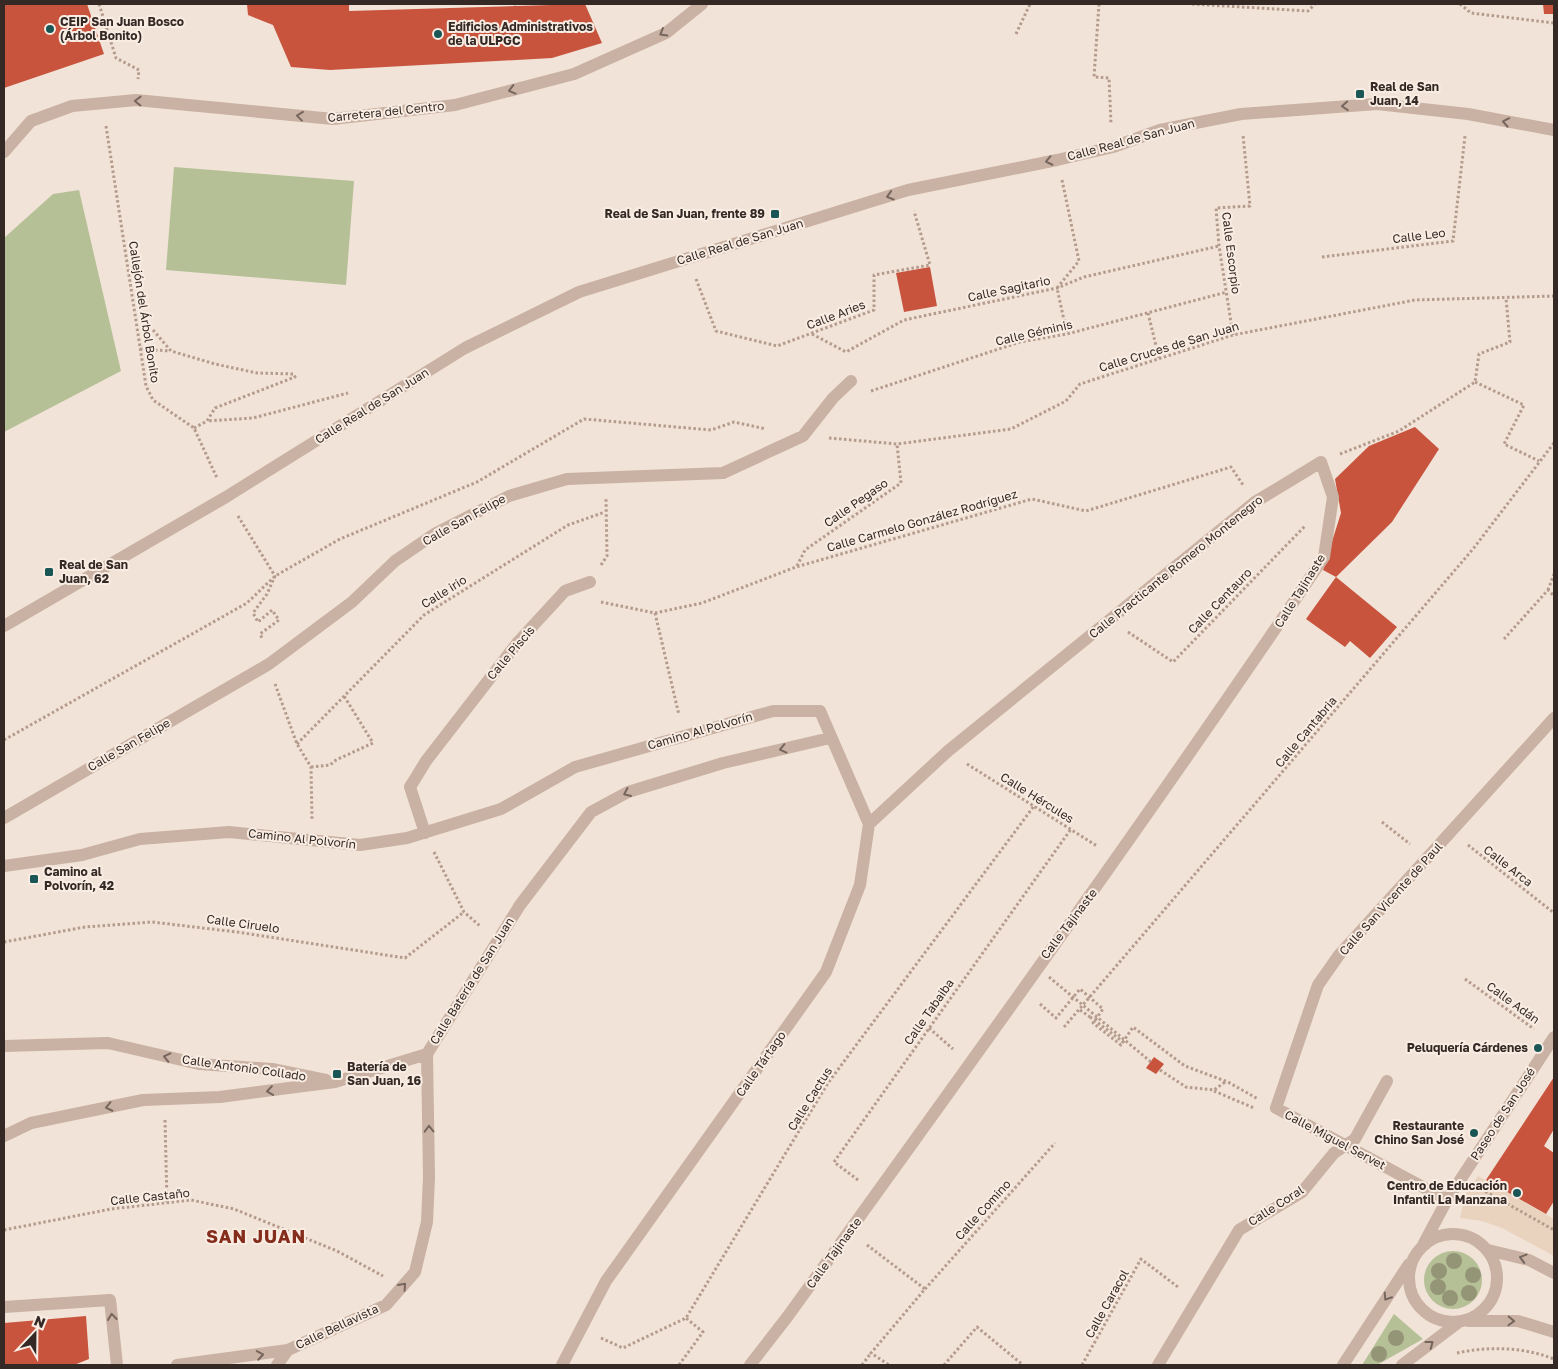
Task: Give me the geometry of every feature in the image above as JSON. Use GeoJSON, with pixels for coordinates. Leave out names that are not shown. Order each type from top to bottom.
{"type":"FeatureCollection","features":[{"type":"Feature","properties":{"kind":"street","name":"Carretera del Centro"},"geometry":{"type":"LineString","coordinates":[[4,152],[31,121],[72,106],[136,100],[333,120],[455,105],[574,74],[666,33],[702,4]]}},
{"type":"Feature","properties":{"kind":"street","name":"Calle Real de San Juan"},"geometry":{"type":"LineString","coordinates":[[4,626],[226,497],[465,348],[579,292],[908,190],[1057,160],[1113,147],[1160,130],[1241,114],[1378,104],[1468,114],[1554,130]]}},
{"type":"Feature","properties":{"kind":"street","name":"Calle San Felipe"},"geometry":{"type":"LineString","coordinates":[[4,818],[269,664],[352,602],[395,561],[436,533],[508,496],[567,479],[723,473],[803,436],[833,398],[851,381]]}},
{"type":"Feature","properties":{"kind":"street","name":"Calle Practicante Romero Montenegro"},"geometry":{"type":"LineString","coordinates":[[869,824],[948,751],[1255,502],[1321,462]]}},
{"type":"Feature","properties":{"kind":"street","name":"Calle Tajinaste"},"geometry":{"type":"LineString","coordinates":[[750,1365],[788,1316],[1036,968],[1118,858],[1324,557],[1333,497],[1321,462]]}},
{"type":"Feature","properties":{"kind":"street","name":"Calle Piscis"},"geometry":{"type":"LineString","coordinates":[[425,833],[410,787],[426,761],[518,642],[565,591],[590,582]]}},
{"type":"Feature","properties":{"kind":"street","name":"Camino Al Polvorín"},"geometry":{"type":"LineString","coordinates":[[4,866],[82,855],[140,839],[219,832],[360,845],[425,833],[502,809],[575,767],[773,711],[820,711],[830,738]]}},
{"type":"Feature","properties":{"kind":"street","name":"Calle San Vicente de Paul"},"geometry":{"type":"LineString","coordinates":[[1276,1108],[1318,985],[1339,956],[1554,718]]}},
{"type":"Feature","properties":{"kind":"street"},"geometry":{"type":"LineString","coordinates":[[830,738],[869,824]]}},
{"type":"Feature","properties":{"kind":"street","name":"Calle Batería de San Juan"},"geometry":{"type":"LineString","coordinates":[[4,1136],[31,1123],[142,1100],[220,1097],[336,1082],[427,1054],[520,905],[591,812],[628,792],[722,763],[830,738]]}},
{"type":"Feature","properties":{"kind":"street","name":"Calle Tártago"},"geometry":{"type":"LineString","coordinates":[[562,1365],[606,1281],[826,972],[860,884],[869,824]]}},
{"type":"Feature","properties":{"kind":"street","name":"Paseo de San José"},"geometry":{"type":"LineString","coordinates":[[1423,1245],[1447,1200],[1553,1039]]}},
{"type":"Feature","properties":{"kind":"street","name":"Calle Antonio Collado"},"geometry":{"type":"LineString","coordinates":[[4,1046],[108,1043],[198,1064],[272,1069],[336,1082]]}},
{"type":"Feature","properties":{"kind":"street","name":"Calle Bellavista"},"geometry":{"type":"LineString","coordinates":[[177,1365],[288,1350],[386,1305],[415,1272],[427,1222],[430,1177],[427,1054]]}},
{"type":"Feature","properties":{"kind":"street","name":"Calle Coral"},"geometry":{"type":"LineString","coordinates":[[1158,1365],[1239,1230],[1302,1192],[1334,1153],[1356,1140],[1387,1081]]}},
{"type":"Feature","properties":{"kind":"street","name":"Calle Miguel Servet"},"geometry":{"type":"LineString","coordinates":[[1276,1108],[1447,1200]]}},
{"type":"Feature","properties":{"kind":"street"},"geometry":{"type":"LineString","coordinates":[[1343,1365],[1423,1245],[1435,1237],[1449,1233],[1464,1234],[1477,1240],[1488,1250],[1495,1262],[1498,1277],[1496,1291],[1489,1304],[1479,1315],[1462,1322],[1402,1365]]}},
{"type":"Feature","properties":{"kind":"street"},"geometry":{"type":"LineString","coordinates":[[1488,1250],[1529,1260],[1554,1274]]}},
{"type":"Feature","properties":{"kind":"street"},"geometry":{"type":"LineString","coordinates":[[1414,1256],[1409,1269],[1408,1283],[1412,1297],[1432,1317],[1445,1322],[1518,1321],[1554,1332]]}},
{"type":"Feature","properties":{"kind":"street"},"geometry":{"type":"LineString","coordinates":[[4,1307],[110,1300],[117,1365]]}},
{"type":"Feature","properties":{"kind":"street"},"geometry":{"type":"LineString","coordinates":[[277,1365],[288,1350]]}},
{"type":"Feature","properties":{"kind":"path"},"geometry":{"type":"LineString","coordinates":[[99,4],[116,58],[139,70],[138,76]]}},
{"type":"Feature","properties":{"kind":"path"},"geometry":{"type":"LineString","coordinates":[[1016,34],[1030,4]]}},
{"type":"Feature","properties":{"kind":"path"},"geometry":{"type":"LineString","coordinates":[[1099,4],[1094,76],[1109,78],[1113,147]]}},
{"type":"Feature","properties":{"kind":"path"},"geometry":{"type":"LineString","coordinates":[[1192,4],[1308,11],[1315,4]]}},
{"type":"Feature","properties":{"kind":"path"},"geometry":{"type":"LineString","coordinates":[[1460,4],[1471,13],[1554,23]]}},
{"type":"Feature","properties":{"kind":"path","name":"Calle Escorpio"},"geometry":{"type":"LineString","coordinates":[[1233,335],[1219,246],[1216,208],[1250,206],[1241,114]]}},
{"type":"Feature","properties":{"kind":"path","name":"Calle Leo"},"geometry":{"type":"LineString","coordinates":[[1322,257],[1453,241],[1468,114]]}},
{"type":"Feature","properties":{"kind":"path","name":"Callejón del Árbol Bonito"},"geometry":{"type":"LineString","coordinates":[[106,124],[146,386],[153,400],[194,428]]}},
{"type":"Feature","properties":{"kind":"path"},"geometry":{"type":"LineString","coordinates":[[1057,160],[1079,260],[1057,288],[1067,334]]}},
{"type":"Feature","properties":{"kind":"path","name":"Calle Aries"},"geometry":{"type":"LineString","coordinates":[[688,258],[716,331],[777,346],[874,310],[874,275],[930,265],[908,190]]}},
{"type":"Feature","properties":{"kind":"path","name":"Calle Sagitario"},"geometry":{"type":"LineString","coordinates":[[846,352],[904,320],[1057,288],[1084,277],[1219,246]]}},
{"type":"Feature","properties":{"kind":"path","name":"Calle Géminis"},"geometry":{"type":"LineString","coordinates":[[851,381],[862,394],[1020,342],[1067,334],[1227,292]]}},
{"type":"Feature","properties":{"kind":"path","name":"Calle Cruces de San Juan"},"geometry":{"type":"LineString","coordinates":[[803,436],[897,444],[1011,429],[1066,401],[1080,384],[1233,335],[1415,300],[1554,296]]}},
{"type":"Feature","properties":{"kind":"path"},"geometry":{"type":"LineString","coordinates":[[1321,462],[1399,431],[1474,382],[1479,354],[1510,342],[1506,298]]}},
{"type":"Feature","properties":{"kind":"path"},"geometry":{"type":"LineString","coordinates":[[1148,313],[1159,358]]}},
{"type":"Feature","properties":{"kind":"path"},"geometry":{"type":"LineString","coordinates":[[153,330],[171,351]]}},
{"type":"Feature","properties":{"kind":"path"},"geometry":{"type":"LineString","coordinates":[[812,334],[846,352],[851,381]]}},
{"type":"Feature","properties":{"kind":"path"},"geometry":{"type":"LineString","coordinates":[[140,350],[171,351],[258,374],[294,374],[295,377],[215,408],[207,421]]}},
{"type":"Feature","properties":{"kind":"path"},"geometry":{"type":"LineString","coordinates":[[1474,382],[1524,405],[1504,444],[1539,461]]}},
{"type":"Feature","properties":{"kind":"path"},"geometry":{"type":"LineString","coordinates":[[272,637],[264,642],[260,634],[279,620],[272,610],[258,622],[253,613],[267,594],[275,576],[226,497],[194,428],[207,421],[253,418],[358,390]]}},
{"type":"Feature","properties":{"kind":"path","name":"Calle Cantabria"},"geometry":{"type":"LineString","coordinates":[[1064,1027],[1467,556],[1554,443]]}},
{"type":"Feature","properties":{"kind":"path","name":"Calle Pegaso"},"geometry":{"type":"LineString","coordinates":[[796,567],[805,550],[901,483],[897,444]]}},
{"type":"Feature","properties":{"kind":"path","name":"Calle Carmelo González Rodríguez"},"geometry":{"type":"LineString","coordinates":[[590,582],[599,602],[655,613],[702,603],[796,567],[1032,498],[1086,511],[1231,466],[1255,502]]}},
{"type":"Feature","properties":{"kind":"path"},"geometry":{"type":"LineString","coordinates":[[590,582],[607,556],[605,512],[608,478]]}},
{"type":"Feature","properties":{"kind":"path","name":"Calle irio"},"geometry":{"type":"LineString","coordinates":[[297,744],[424,615],[568,525],[605,512]]}},
{"type":"Feature","properties":{"kind":"path","name":"Calle Centauro"},"geometry":{"type":"LineString","coordinates":[[1111,619],[1173,662],[1307,525]]}},
{"type":"Feature","properties":{"kind":"path"},"geometry":{"type":"LineString","coordinates":[[1504,639],[1548,590],[1554,574]]}},
{"type":"Feature","properties":{"kind":"path"},"geometry":{"type":"LineString","coordinates":[[1548,590],[1554,596]]}},
{"type":"Feature","properties":{"kind":"path"},"geometry":{"type":"LineString","coordinates":[[655,613],[684,736]]}},
{"type":"Feature","properties":{"kind":"path"},"geometry":{"type":"LineString","coordinates":[[274,683],[297,744],[312,766],[312,840]]}},
{"type":"Feature","properties":{"kind":"path"},"geometry":{"type":"LineString","coordinates":[[312,766],[330,765],[336,760],[373,743],[344,696]]}},
{"type":"Feature","properties":{"kind":"path","name":"Calle Hércules"},"geometry":{"type":"LineString","coordinates":[[948,751],[1118,858]]}},
{"type":"Feature","properties":{"kind":"path","name":"Calle Cactus"},"geometry":{"type":"LineString","coordinates":[[686,1318],[828,1083],[1034,806]]}},
{"type":"Feature","properties":{"kind":"path"},"geometry":{"type":"LineString","coordinates":[[1382,822],[1428,858]]}},
{"type":"Feature","properties":{"kind":"path","name":"Calle Tabaiba"},"geometry":{"type":"LineString","coordinates":[[876,1194],[834,1162],[1071,829]]}},
{"type":"Feature","properties":{"kind":"path","name":"Calle Arca"},"geometry":{"type":"LineString","coordinates":[[1451,832],[1554,914]]}},
{"type":"Feature","properties":{"kind":"path"},"geometry":{"type":"LineString","coordinates":[[425,833],[464,912],[497,940]]}},
{"type":"Feature","properties":{"kind":"path","name":"Calle Ciruelo"},"geometry":{"type":"LineString","coordinates":[[4,942],[85,927],[152,922],[238,932],[405,958],[464,912]]}},
{"type":"Feature","properties":{"kind":"path"},"geometry":{"type":"LineString","coordinates":[[1049,977],[1151,1062],[1080,1010]]}},
{"type":"Feature","properties":{"kind":"path","name":"Calle Adán"},"geometry":{"type":"LineString","coordinates":[[1465,979],[1553,1039]]}},
{"type":"Feature","properties":{"kind":"path"},"geometry":{"type":"LineString","coordinates":[[1036,1001],[1056,1018],[1080,989],[1103,1009],[1093,1023],[1121,1044],[1133,1027],[1185,1066],[1226,1082],[1262,1101]]}},
{"type":"Feature","properties":{"kind":"path"},"geometry":{"type":"LineString","coordinates":[[929,1028],[955,1051]]}},
{"type":"Feature","properties":{"kind":"path"},"geometry":{"type":"LineString","coordinates":[[1160,1070],[1186,1086],[1214,1090],[1255,1108]]}},
{"type":"Feature","properties":{"kind":"path"},"geometry":{"type":"LineString","coordinates":[[1214,1090],[1226,1082]]}},
{"type":"Feature","properties":{"kind":"path"},"geometry":{"type":"LineString","coordinates":[[165,1099],[167,1203]]}},
{"type":"Feature","properties":{"kind":"path","name":"Calle Comino"},"geometry":{"type":"LineString","coordinates":[[872,1352],[925,1289],[1055,1143]]}},
{"type":"Feature","properties":{"kind":"path"},"geometry":{"type":"LineString","coordinates":[[1480,1188],[1554,1230]]}},
{"type":"Feature","properties":{"kind":"path","name":"Calle Castaño"},"geometry":{"type":"LineString","coordinates":[[4,1230],[111,1209],[191,1200],[234,1209],[337,1251],[402,1286]]}},
{"type":"Feature","properties":{"kind":"path"},"geometry":{"type":"LineString","coordinates":[[860,1250],[865,1244],[925,1289]]}},
{"type":"Feature","properties":{"kind":"path","name":"Calle Caracol"},"geometry":{"type":"LineString","coordinates":[[1082,1365],[1141,1260],[1196,1302]]}},
{"type":"Feature","properties":{"kind":"path"},"geometry":{"type":"LineString","coordinates":[[580,1329],[623,1348],[686,1318],[703,1332],[679,1365]]}},
{"type":"Feature","properties":{"kind":"path"},"geometry":{"type":"LineString","coordinates":[[944,1365],[977,1327],[1023,1365]]}},
{"type":"Feature","properties":{"kind":"path"},"geometry":{"type":"LineString","coordinates":[[1452,1354],[1495,1348],[1520,1350],[1554,1359]]}},
{"type":"Feature","properties":{"kind":"path"},"geometry":{"type":"LineString","coordinates":[[862,1365],[872,1352],[889,1365]]}},
{"type":"Feature","properties":{"kind":"green space"},"geometry":{"type":"Polygon","coordinates":[[[174,167],[354,181],[346,285],[166,270],[174,167]]]}},
{"type":"Feature","properties":{"kind":"green space"},"geometry":{"type":"Polygon","coordinates":[[[79,190],[121,371],[4,432],[4,238],[53,194],[79,190]]]}},
{"type":"Feature","properties":{"kind":"green space"},"geometry":{"type":"Polygon","coordinates":[[[1447,1251],[1459,1251],[1474,1259],[1482,1274],[1482,1286],[1474,1301],[1459,1309],[1447,1309],[1432,1301],[1424,1286],[1424,1274],[1432,1259],[1447,1251]]]}},
{"type":"Feature","properties":{"kind":"green space"},"geometry":{"type":"Polygon","coordinates":[[[1394,1314],[1423,1339],[1377,1365],[1362,1365],[1394,1314]]]}},
{"type":"Feature","properties":{"kind":"shaded area"},"geometry":{"type":"Polygon","coordinates":[[[1478,1176],[1554,1219],[1554,1256],[1502,1228],[1482,1221],[1460,1218],[1465,1195],[1478,1176]]]}},
{"type":"Feature","properties":{"kind":"building","name":"CEIP San Juan Bosco (Árbol Bonito)"},"geometry":{"type":"Polygon","coordinates":[[[4,4],[87,4],[104,54],[4,88],[4,4]]]}},
{"type":"Feature","properties":{"kind":"building","name":"Edificios Administrativos de la ULPGC"},"geometry":{"type":"Polygon","coordinates":[[[247,4],[349,4],[349,11],[585,4],[602,43],[552,58],[330,70],[291,67],[273,25],[248,15],[247,4]]]}},
{"type":"Feature","properties":{"kind":"building"},"geometry":{"type":"Polygon","coordinates":[[[1543,4],[1554,4],[1554,14],[1544,14],[1543,4]]]}},
{"type":"Feature","properties":{"kind":"building"},"geometry":{"type":"Polygon","coordinates":[[[930,267],[937,306],[904,312],[896,273],[930,267]]]}},
{"type":"Feature","properties":{"kind":"building"},"geometry":{"type":"Polygon","coordinates":[[[1415,427],[1439,449],[1392,522],[1336,577],[1323,570],[1341,513],[1335,479],[1369,446],[1415,427]]]}},
{"type":"Feature","properties":{"kind":"building"},"geometry":{"type":"Polygon","coordinates":[[[1336,577],[1397,627],[1370,658],[1350,641],[1345,647],[1306,619],[1336,577]]]}},
{"type":"Feature","properties":{"kind":"building"},"geometry":{"type":"Polygon","coordinates":[[[1154,1057],[1164,1064],[1156,1074],[1146,1068],[1154,1057]]]}},
{"type":"Feature","properties":{"kind":"building"},"geometry":{"type":"Polygon","coordinates":[[[1554,1077],[1554,1129],[1544,1146],[1554,1153],[1554,1201],[1546,1214],[1486,1180],[1554,1077]]]}},
{"type":"Feature","properties":{"kind":"building"},"geometry":{"type":"Polygon","coordinates":[[[86,1316],[89,1359],[74,1365],[4,1365],[4,1323],[86,1316]]]}},
{"type":"Feature","properties":{"kind":"place","name":"CEIP San Juan Bosco (Árbol Bonito)"},"geometry":{"type":"Point","coordinates":[50,29]}},
{"type":"Feature","properties":{"kind":"place","name":"Edificios Administrativos de la ULPGC"},"geometry":{"type":"Point","coordinates":[438,34]}},
{"type":"Feature","properties":{"kind":"place","name":"Real de San Juan, 14"},"geometry":{"type":"Point","coordinates":[1360,94]}},
{"type":"Feature","properties":{"kind":"place","name":"Real de San Juan, frente 89"},"geometry":{"type":"Point","coordinates":[775,214]}},
{"type":"Feature","properties":{"kind":"place","name":"Real de San Juan, 62"},"geometry":{"type":"Point","coordinates":[49,572]}},
{"type":"Feature","properties":{"kind":"place","name":"Camino al Polvorín, 42"},"geometry":{"type":"Point","coordinates":[34,879]}},
{"type":"Feature","properties":{"kind":"place","name":"Peluquería Cárdenes"},"geometry":{"type":"Point","coordinates":[1538,1048]}},
{"type":"Feature","properties":{"kind":"place","name":"Batería de San Juan, 16"},"geometry":{"type":"Point","coordinates":[337,1074]}},
{"type":"Feature","properties":{"kind":"place","name":"Restaurante Chino San José"},"geometry":{"type":"Point","coordinates":[1474,1133]}},
{"type":"Feature","properties":{"kind":"place","name":"Centro de Educación Infantil La Manzana"},"geometry":{"type":"Point","coordinates":[1517,1193]}},
{"type":"Feature","properties":{"kind":"district","name":"SAN JUAN"},"geometry":{"type":"Point","coordinates":[256,1237]}}]}
